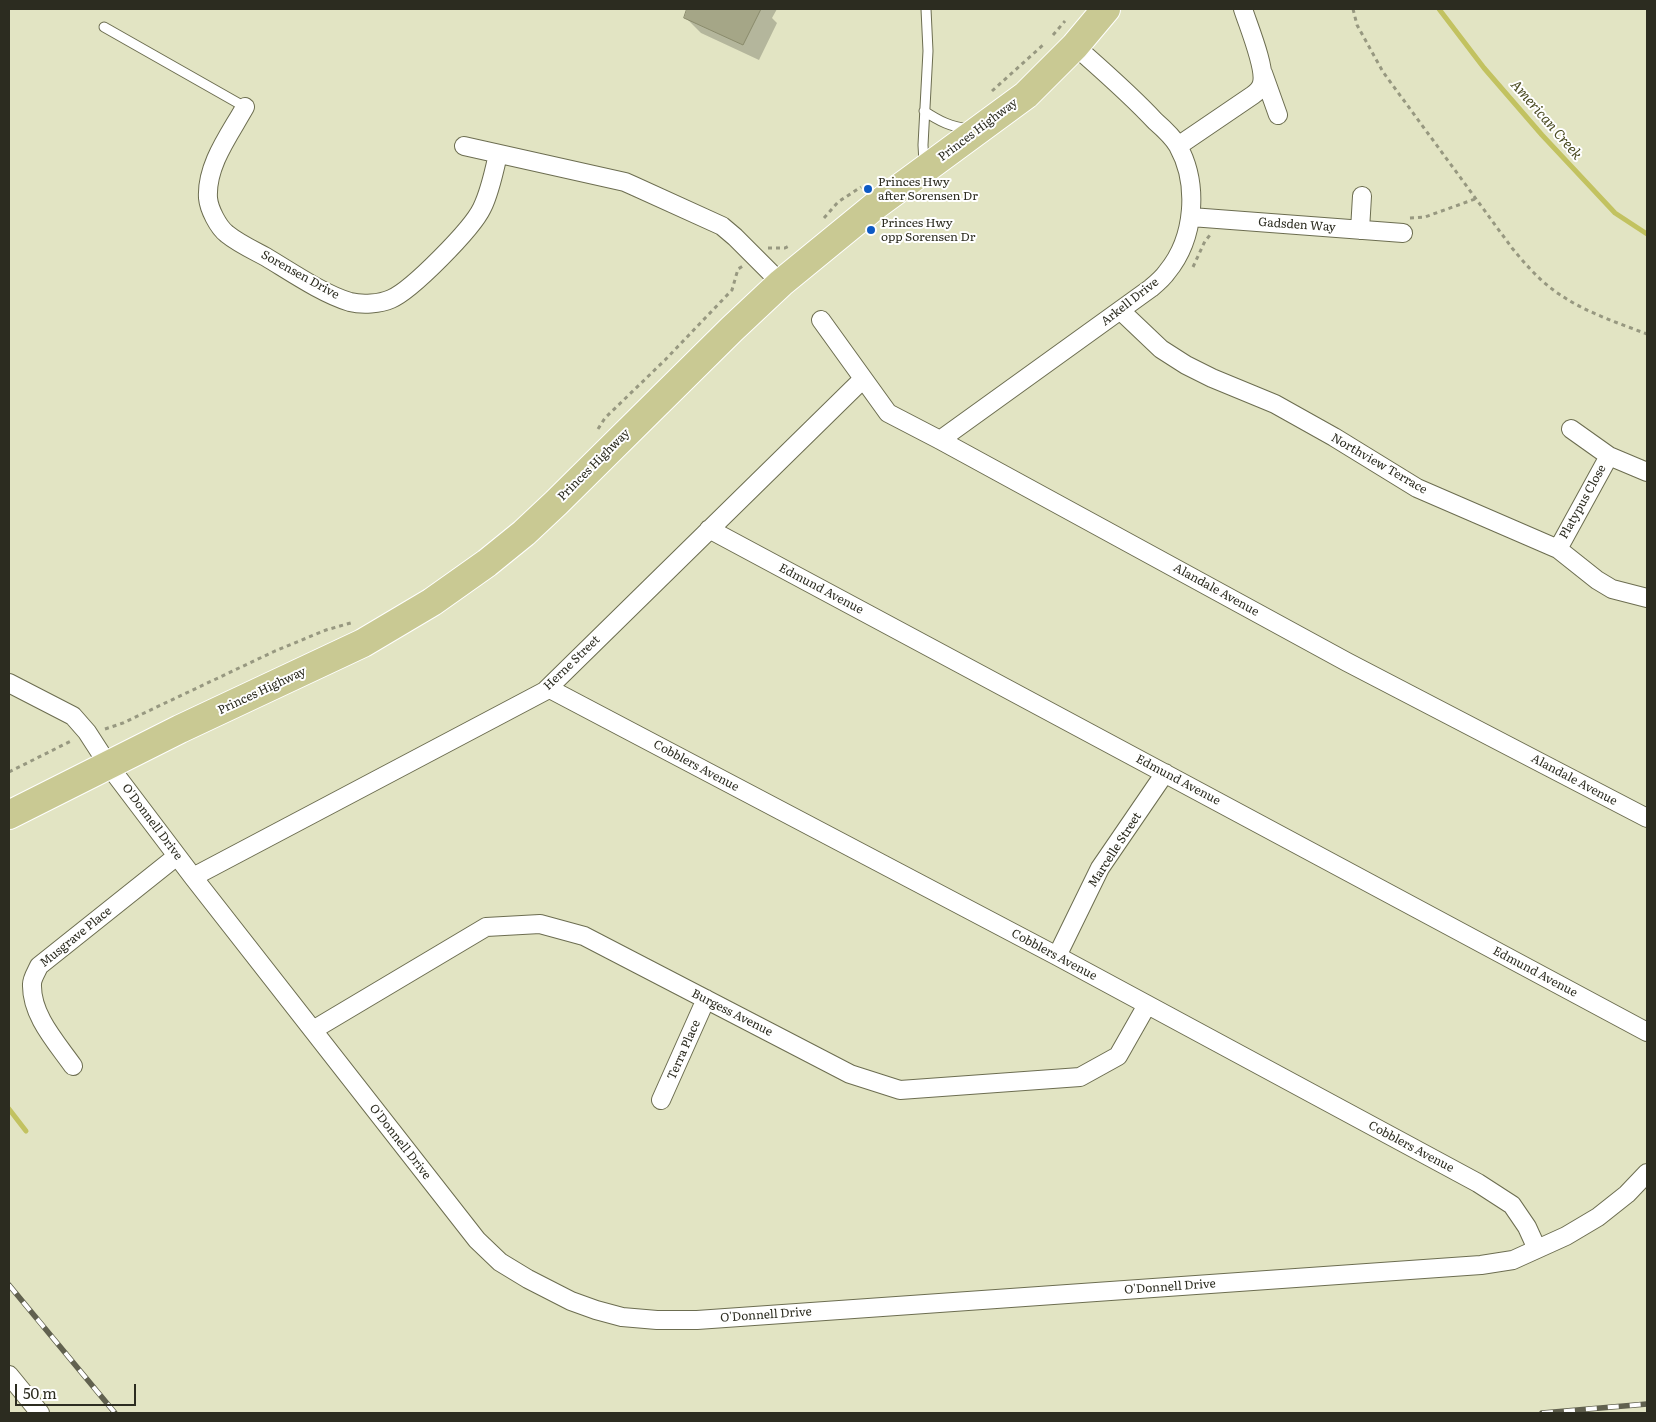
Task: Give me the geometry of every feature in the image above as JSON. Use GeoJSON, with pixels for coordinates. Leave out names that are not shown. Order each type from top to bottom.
{"type":"FeatureCollection","features":[{"type":"Feature","properties":{"kind":"main road","name":"Princes Highway"},"geometry":{"type":"LineString","coordinates":[[9,815],[180,729],[363,643],[432,602],[487,563],[524,533],[781,283],[875,206],[1026,94],[1075,46],[1106,9]]}},
{"type":"Feature","properties":{"kind":"street"},"geometry":{"type":"LineString","coordinates":[[1243,9],[1278,115]]}},
{"type":"Feature","properties":{"kind":"street","name":"Arkell Drive"},"geometry":{"type":"LineString","coordinates":[[940,440],[1151,288],[1168,272],[1179,252],[1191,217],[1190,178],[1178,146],[1145,110],[1075,46]]}},
{"type":"Feature","properties":{"kind":"street"},"geometry":{"type":"LineString","coordinates":[[1178,146],[1258,91],[1262,84],[1263,73]]}},
{"type":"Feature","properties":{"kind":"street","name":"Sorensen Drive"},"geometry":{"type":"LineString","coordinates":[[245,107],[219,153],[210,174],[208,198],[214,217],[225,234],[319,288],[350,302],[363,304],[389,300],[400,294],[424,273],[475,221],[483,207],[498,154]]}},
{"type":"Feature","properties":{"kind":"street"},"geometry":{"type":"LineString","coordinates":[[464,146],[625,182],[722,226],[735,236],[781,283]]}},
{"type":"Feature","properties":{"kind":"street"},"geometry":{"type":"LineString","coordinates":[[1360,230],[1362,196]]}},
{"type":"Feature","properties":{"kind":"street","name":"Gadsden Way"},"geometry":{"type":"LineString","coordinates":[[1191,217],[1403,233]]}},
{"type":"Feature","properties":{"kind":"street","name":"Northview Terrace"},"geometry":{"type":"LineString","coordinates":[[1121,311],[1161,349],[1186,365],[1275,404],[1418,488],[1558,549],[1597,580],[1612,588],[1647,598]]}},
{"type":"Feature","properties":{"kind":"street","name":"Alandale Avenue"},"geometry":{"type":"LineString","coordinates":[[822,320],[888,414],[940,440],[1348,662],[1647,818]]}},
{"type":"Feature","properties":{"kind":"street","name":"Herne Street"},"geometry":{"type":"LineString","coordinates":[[193,878],[548,688],[863,379]]}},
{"type":"Feature","properties":{"kind":"street","name":"Platypus Close"},"geometry":{"type":"LineString","coordinates":[[1571,429],[1609,456],[1647,472]]}},
{"type":"Feature","properties":{"kind":"street","name":"Platypus Close"},"geometry":{"type":"LineString","coordinates":[[1558,549],[1609,456]]}},
{"type":"Feature","properties":{"kind":"street","name":"Edmund Avenue"},"geometry":{"type":"LineString","coordinates":[[709,529],[1647,1032]]}},
{"type":"Feature","properties":{"kind":"street","name":"O'Donnell Drive"},"geometry":{"type":"LineString","coordinates":[[9,682],[73,716],[89,735],[109,766],[193,878],[477,1240],[500,1262],[528,1279],[571,1301],[622,1317],[657,1320],[697,1320],[1472,1266],[1513,1260],[1566,1236],[1598,1217],[1627,1194],[1647,1173]]}},
{"type":"Feature","properties":{"kind":"street","name":"Cobblers Avenue"},"geometry":{"type":"LineString","coordinates":[[548,688],[1057,956],[1478,1183],[1512,1205],[1527,1227],[1537,1249]]}},
{"type":"Feature","properties":{"kind":"street","name":"Marcelle Street"},"geometry":{"type":"LineString","coordinates":[[1057,956],[1100,868],[1165,774]]}},
{"type":"Feature","properties":{"kind":"street","name":"Musgrave Place"},"geometry":{"type":"LineString","coordinates":[[73,1066],[40,1017],[33,1001],[32,982],[39,966],[177,856]]}},
{"type":"Feature","properties":{"kind":"street","name":"Burgess Avenue"},"geometry":{"type":"LineString","coordinates":[[313,1030],[486,927],[540,924],[584,936],[850,1074],[900,1090],[1080,1077],[1118,1056],[1147,1005]]}},
{"type":"Feature","properties":{"kind":"street","name":"Terra Place"},"geometry":{"type":"LineString","coordinates":[[661,1100],[706,999]]}},
{"type":"Feature","properties":{"kind":"street"},"geometry":{"type":"LineString","coordinates":[[9,1375],[40,1413]]}},
{"type":"Feature","properties":{"kind":"lane"},"geometry":{"type":"LineString","coordinates":[[924,170],[924,110],[928,51],[926,9]]}},
{"type":"Feature","properties":{"kind":"lane"},"geometry":{"type":"LineString","coordinates":[[104,27],[245,107]]}},
{"type":"Feature","properties":{"kind":"lane"},"geometry":{"type":"LineString","coordinates":[[924,110],[949,126],[978,130]]}},
{"type":"Feature","properties":{"kind":"path"},"geometry":{"type":"LineString","coordinates":[[1352,9],[1357,25],[1383,72],[1507,241],[1531,270],[1565,298],[1647,334]]}},
{"type":"Feature","properties":{"kind":"path"},"geometry":{"type":"LineString","coordinates":[[988,95],[1050,39],[1071,15]]}},
{"type":"Feature","properties":{"kind":"path"},"geometry":{"type":"LineString","coordinates":[[820,223],[838,202],[863,186]]}},
{"type":"Feature","properties":{"kind":"path"},"geometry":{"type":"LineString","coordinates":[[596,432],[605,418],[666,360],[732,290],[738,269],[769,247],[785,248],[792,244]]}},
{"type":"Feature","properties":{"kind":"path"},"geometry":{"type":"LineString","coordinates":[[9,772],[75,739],[123,723],[275,652],[326,630],[360,620]]}},
{"type":"Feature","properties":{"kind":"building"},"geometry":{"type":"Polygon","coordinates":[[[687,9],[761,9],[743,45],[684,18],[687,9]]]}},
{"type":"Feature","properties":{"kind":"waterway","name":"American Creek"},"geometry":{"type":"LineString","coordinates":[[1439,9],[1484,68],[1542,135],[1615,213],[1647,234]]}},
{"type":"Feature","properties":{"kind":"waterway"},"geometry":{"type":"LineString","coordinates":[[9,1109],[26,1131]]}},
{"type":"Feature","properties":{"kind":"railway"},"geometry":{"type":"LineString","coordinates":[[9,1285],[115,1413]]}},
{"type":"Feature","properties":{"kind":"railway"},"geometry":{"type":"LineString","coordinates":[[1542,1413],[1647,1404]]}},
{"type":"Feature","properties":{"kind":"place","name":"Princes Hwy after Sorensen Dr"},"geometry":{"type":"Point","coordinates":[868,189]}},
{"type":"Feature","properties":{"kind":"place","name":"Princes Hwy opp Sorensen Dr"},"geometry":{"type":"Point","coordinates":[871,230]}}]}
